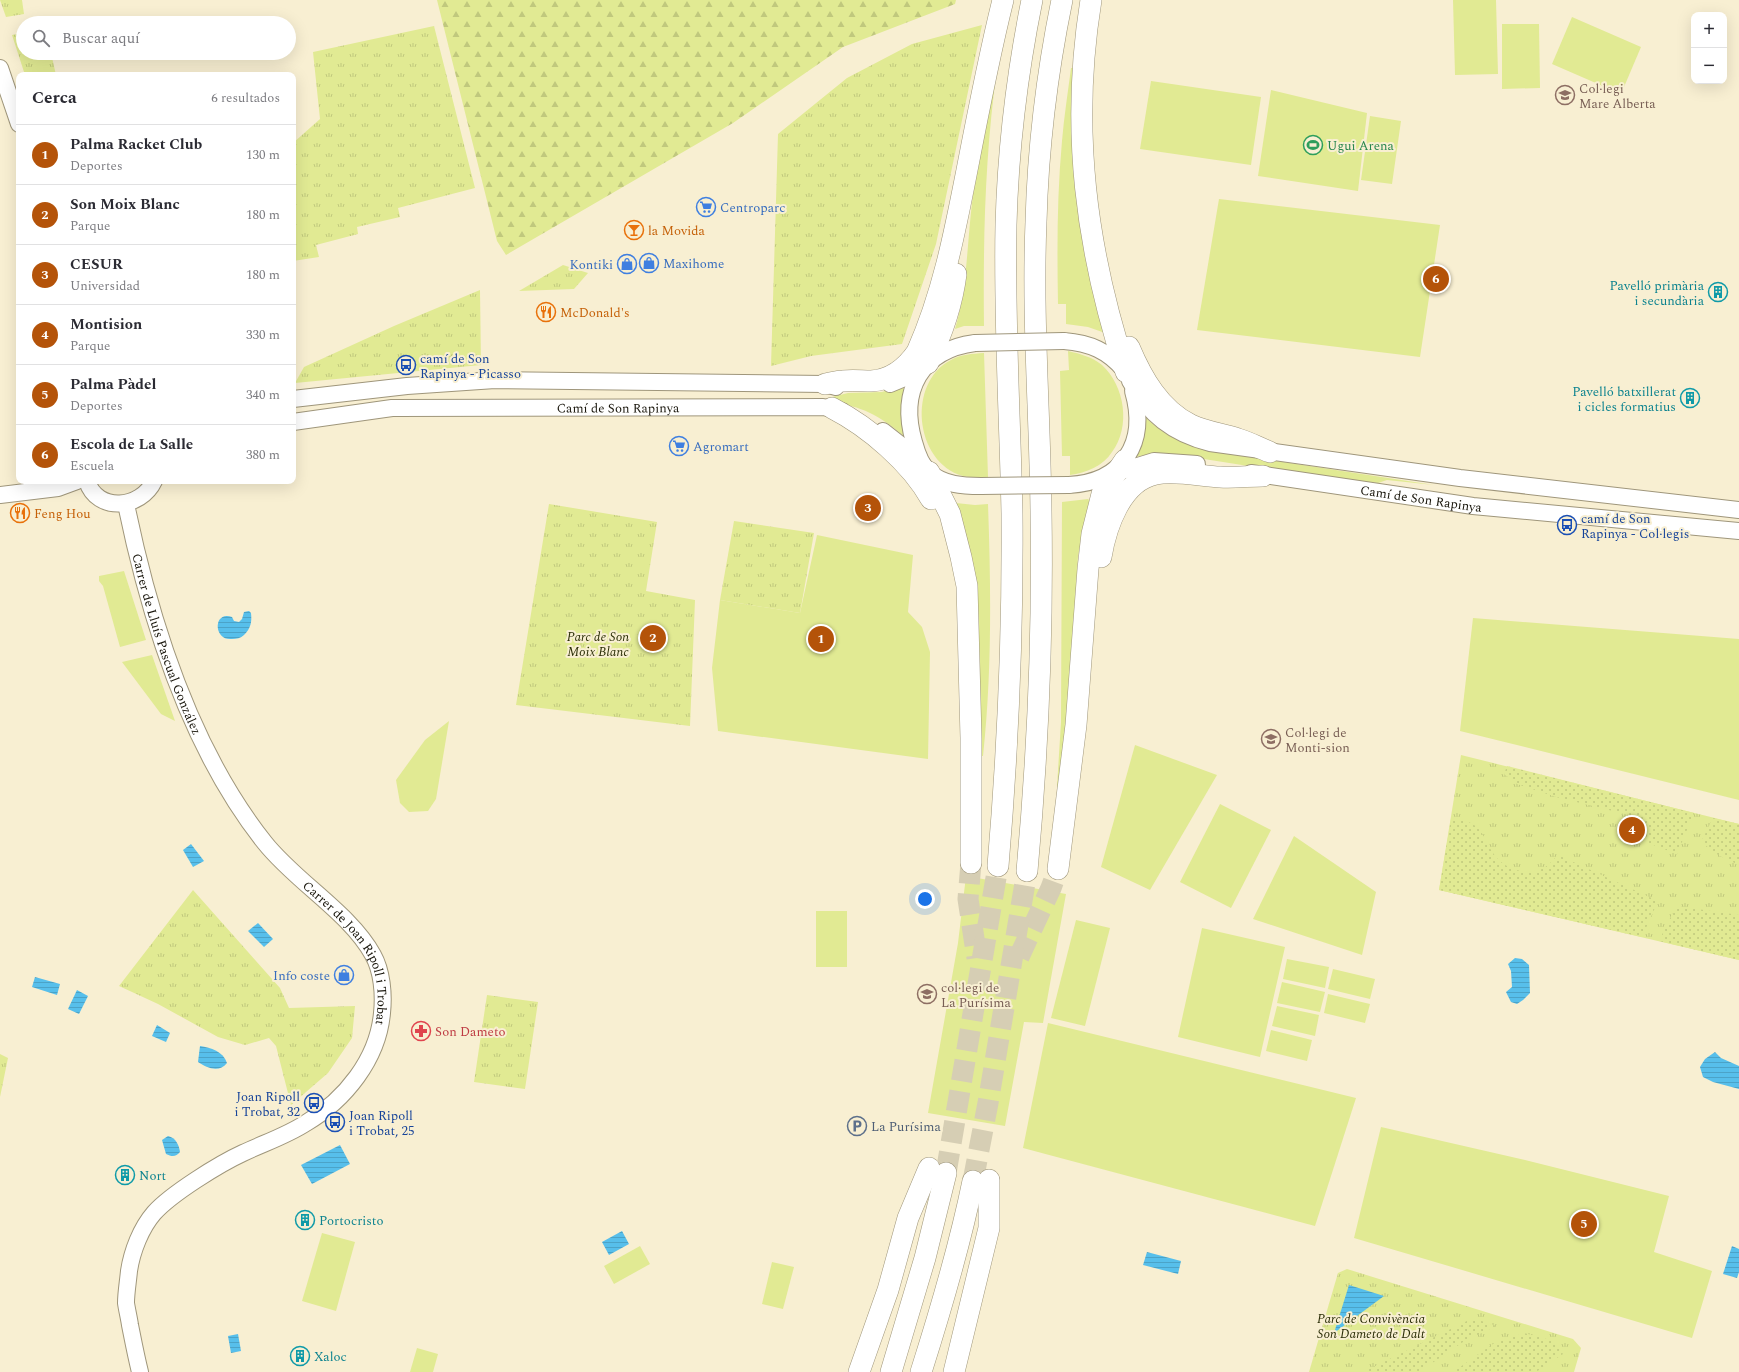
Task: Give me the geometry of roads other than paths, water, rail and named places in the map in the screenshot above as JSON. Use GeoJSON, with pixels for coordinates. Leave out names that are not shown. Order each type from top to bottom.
{"type":"FeatureCollection","features":[{"type":"Feature","properties":{"kind":"highway"},"geometry":{"type":"LineString","coordinates":[[825,384],[843,380],[873,381],[883,379],[899,372],[914,356],[923,337],[939,291],[955,228],[1003,0]]}},
{"type":"Feature","properties":{"kind":"highway"},"geometry":{"type":"LineString","coordinates":[[998,866],[1007,756],[1012,620],[1012,509],[1006,294],[1006,225],[1013,118],[1032,0]]}},
{"type":"Feature","properties":{"kind":"highway"},"geometry":{"type":"LineString","coordinates":[[1027,870],[1034,793],[1041,652],[1041,510],[1036,295],[1036,223],[1040,151],[1046,93],[1062,0]]}},
{"type":"Feature","properties":{"kind":"highway"},"geometry":{"type":"LineString","coordinates":[[1091,0],[1084,47],[1082,75],[1083,173],[1097,269],[1107,312],[1128,376]]}},
{"type":"Feature","properties":{"kind":"highway"},"geometry":{"type":"LineString","coordinates":[[926,365],[942,331],[953,293],[969,160]]}},
{"type":"Feature","properties":{"kind":"highway"},"geometry":{"type":"LineString","coordinates":[[1083,173],[1119,321],[1134,360],[1151,389],[1169,411],[1192,426],[1239,439],[1270,452]]}},
{"type":"Feature","properties":{"kind":"highway"},"geometry":{"type":"LineString","coordinates":[[832,408],[890,450],[911,470],[926,490],[938,513],[948,539],[969,638]]}},
{"type":"Feature","properties":{"kind":"highway"},"geometry":{"type":"LineString","coordinates":[[1058,869],[1071,774],[1092,534],[1102,494],[1116,469]]}},
{"type":"Feature","properties":{"kind":"highway"},"geometry":{"type":"LineString","coordinates":[[927,470],[943,497],[950,514],[961,557],[968,600],[971,864]]}},
{"type":"Feature","properties":{"kind":"highway"},"geometry":{"type":"LineString","coordinates":[[1081,672],[1102,550],[1115,512],[1126,494],[1137,483],[1149,476],[1163,473],[1222,477],[1263,476]]}},
{"type":"Feature","properties":{"kind":"highway"},"geometry":{"type":"LineString","coordinates":[[859,1372],[882,1312],[908,1218],[937,1170],[925,1258],[891,1372]]}},
{"type":"Feature","properties":{"kind":"highway"},"geometry":{"type":"LineString","coordinates":[[921,1372],[949,1280],[967,1211],[981,1180],[990,1228],[954,1372]]}},
{"type":"Feature","properties":{"kind":"street"},"geometry":{"type":"LineString","coordinates":[[0,68],[16,115]]}},
{"type":"Feature","properties":{"kind":"street","name":"Camí de Son Rapinya"},"geometry":{"type":"LineString","coordinates":[[296,399],[407,386],[495,380],[825,384],[843,388],[884,386],[902,380],[926,365],[934,357],[953,347],[975,343],[1064,340],[1099,348],[1109,354],[1128,376],[1139,397],[1162,422],[1180,433],[1210,443],[1472,479],[1739,510]]}},
{"type":"Feature","properties":{"kind":"street"},"geometry":{"type":"LineString","coordinates":[[926,365],[918,377],[911,396],[910,417],[913,438],[919,456],[927,470]]}},
{"type":"Feature","properties":{"kind":"street"},"geometry":{"type":"LineString","coordinates":[[1116,469],[1134,440],[1136,430],[1135,398],[1128,376]]}},
{"type":"Feature","properties":{"kind":"street","name":"Camí de Son Rapinya"},"geometry":{"type":"LineString","coordinates":[[296,422],[392,408],[832,408],[861,418],[878,428],[912,453],[927,470],[950,483],[981,486],[1069,484],[1090,482],[1116,469],[1164,461],[1222,467],[1263,476],[1473,506],[1739,531]]}},
{"type":"Feature","properties":{"kind":"street"},"geometry":{"type":"LineString","coordinates":[[0,495],[58,488],[69,484]]}},
{"type":"Feature","properties":{"kind":"street"},"geometry":{"type":"LineString","coordinates":[[87,484],[95,495],[104,501],[115,504],[126,504],[137,500],[147,492],[152,484]]}},
{"type":"Feature","properties":{"kind":"street","name":"Carrer de Lluís Pascual González"},"geometry":{"type":"LineString","coordinates":[[126,504],[132,534],[161,639],[200,740],[221,780]]}},
{"type":"Feature","properties":{"kind":"street","name":"Carrer de Joan Ripoll i Trobat"},"geometry":{"type":"LineString","coordinates":[[140,1372],[126,1305],[129,1269],[138,1239],[154,1213],[176,1194],[216,1168],[243,1153],[273,1141],[307,1123],[335,1101],[360,1073],[374,1049],[383,1011],[381,978],[373,955],[355,931],[322,898],[292,873],[265,843],[221,780]]}},
{"type":"Feature","properties":{"kind":"water"},"geometry":{"type":"Polygon","coordinates":[[[249,611],[251,613],[250,627],[244,635],[232,639],[221,635],[218,626],[221,618],[226,616],[232,617],[234,621],[239,622],[242,619],[244,612],[249,611]]]}},
{"type":"Feature","properties":{"kind":"water"},"geometry":{"type":"Polygon","coordinates":[[[191,844],[204,861],[193,867],[183,850],[191,844]]]}},
{"type":"Feature","properties":{"kind":"water"},"geometry":{"type":"Polygon","coordinates":[[[258,923],[273,939],[264,947],[248,931],[258,923]]]}},
{"type":"Feature","properties":{"kind":"water"},"geometry":{"type":"Polygon","coordinates":[[[1515,958],[1522,959],[1529,965],[1530,993],[1517,1004],[1511,1002],[1506,992],[1512,987],[1511,971],[1508,964],[1515,958]]]}},
{"type":"Feature","properties":{"kind":"water"},"geometry":{"type":"Polygon","coordinates":[[[35,977],[60,984],[57,995],[32,987],[35,977]]]}},
{"type":"Feature","properties":{"kind":"water"},"geometry":{"type":"Polygon","coordinates":[[[77,990],[88,996],[79,1014],[68,1009],[77,990]]]}},
{"type":"Feature","properties":{"kind":"water"},"geometry":{"type":"Polygon","coordinates":[[[157,1025],[170,1033],[166,1042],[152,1036],[157,1025]]]}},
{"type":"Feature","properties":{"kind":"water"},"geometry":{"type":"Polygon","coordinates":[[[200,1046],[220,1053],[227,1063],[217,1069],[209,1068],[198,1062],[200,1046]]]}},
{"type":"Feature","properties":{"kind":"water"},"geometry":{"type":"Polygon","coordinates":[[[1715,1052],[1721,1058],[1739,1066],[1739,1089],[1713,1082],[1703,1077],[1700,1067],[1705,1059],[1715,1052]]]}},
{"type":"Feature","properties":{"kind":"water"},"geometry":{"type":"Polygon","coordinates":[[[168,1136],[177,1142],[179,1147],[180,1152],[175,1156],[166,1154],[162,1140],[168,1136]]]}},
{"type":"Feature","properties":{"kind":"water"},"geometry":{"type":"Polygon","coordinates":[[[340,1145],[350,1164],[312,1184],[301,1165],[340,1145]]]}},
{"type":"Feature","properties":{"kind":"water"},"geometry":{"type":"Polygon","coordinates":[[[622,1231],[629,1244],[609,1255],[602,1242],[622,1231]]]}},
{"type":"Feature","properties":{"kind":"water"},"geometry":{"type":"Polygon","coordinates":[[[1732,1246],[1739,1249],[1739,1272],[1737,1278],[1723,1274],[1732,1246]]]}},
{"type":"Feature","properties":{"kind":"water"},"geometry":{"type":"Polygon","coordinates":[[[1147,1252],[1181,1261],[1178,1274],[1143,1265],[1147,1252]]]}},
{"type":"Feature","properties":{"kind":"water"},"geometry":{"type":"Polygon","coordinates":[[[1349,1285],[1384,1296],[1334,1333],[1349,1285]]]}},
{"type":"Feature","properties":{"kind":"water"},"geometry":{"type":"Polygon","coordinates":[[[238,1334],[241,1351],[231,1353],[228,1336],[238,1334]]]}},
{"type":"Feature","properties":{"kind":"tunnel"},"geometry":{"type":"LineString","coordinates":[[971,863],[968,899],[977,958]]}},
{"type":"Feature","properties":{"kind":"tunnel"},"geometry":{"type":"LineString","coordinates":[[946,1173],[998,866]]}},
{"type":"Feature","properties":{"kind":"tunnel"},"geometry":{"type":"LineString","coordinates":[[1019,957],[1051,888],[1058,869]]}},
{"type":"Feature","properties":{"kind":"tunnel"},"geometry":{"type":"LineString","coordinates":[[973,1181],[988,1103],[1027,871]]}},
{"type":"Feature","properties":{"kind":"place","name":"Col·legi Mare Alberta"},"geometry":{"type":"Point","coordinates":[1565,95]}},
{"type":"Feature","properties":{"kind":"place","name":"Ugui Arena"},"geometry":{"type":"Point","coordinates":[1313,145]}},
{"type":"Feature","properties":{"kind":"place","name":"Centroparc"},"geometry":{"type":"Point","coordinates":[706,207]}},
{"type":"Feature","properties":{"kind":"place","name":"la Movida"},"geometry":{"type":"Point","coordinates":[634,230]}},
{"type":"Feature","properties":{"kind":"place","name":"Maxihome"},"geometry":{"type":"Point","coordinates":[649,263]}},
{"type":"Feature","properties":{"kind":"place","name":"Kontiki"},"geometry":{"type":"Point","coordinates":[627,264]}},
{"type":"Feature","properties":{"kind":"place","name":"Escola de La Salle"},"geometry":{"type":"Point","coordinates":[1436,279]}},
{"type":"Feature","properties":{"kind":"place","name":"Pavelló primària i secundària"},"geometry":{"type":"Point","coordinates":[1718,292]}},
{"type":"Feature","properties":{"kind":"place","name":"McDonald's"},"geometry":{"type":"Point","coordinates":[546,312]}},
{"type":"Feature","properties":{"kind":"place","name":"camí de Son Rapinya - Picasso"},"geometry":{"type":"Point","coordinates":[406,365]}},
{"type":"Feature","properties":{"kind":"place","name":"Pavelló batxillerat i cicles formatius"},"geometry":{"type":"Point","coordinates":[1690,398]}},
{"type":"Feature","properties":{"kind":"place","name":"Agromart"},"geometry":{"type":"Point","coordinates":[679,446]}},
{"type":"Feature","properties":{"kind":"place","name":"CESUR"},"geometry":{"type":"Point","coordinates":[868,508]}},
{"type":"Feature","properties":{"kind":"place","name":"Feng Hou"},"geometry":{"type":"Point","coordinates":[20,513]}},
{"type":"Feature","properties":{"kind":"place","name":"camí de Son Rapinya - Col·legis"},"geometry":{"type":"Point","coordinates":[1567,525]}},
{"type":"Feature","properties":{"kind":"place","name":"Son Moix Blanc"},"geometry":{"type":"Point","coordinates":[653,638]}},
{"type":"Feature","properties":{"kind":"place","name":"Palma Racket Club"},"geometry":{"type":"Point","coordinates":[821,639]}},
{"type":"Feature","properties":{"kind":"place","name":"Col·legi de Monti-sion"},"geometry":{"type":"Point","coordinates":[1271,739]}},
{"type":"Feature","properties":{"kind":"place","name":"Montision"},"geometry":{"type":"Point","coordinates":[1632,830]}},
{"type":"Feature","properties":{"kind":"place","name":"Info coste"},"geometry":{"type":"Point","coordinates":[344,975]}},
{"type":"Feature","properties":{"kind":"place","name":"col·legi de La Purísima"},"geometry":{"type":"Point","coordinates":[927,994]}},
{"type":"Feature","properties":{"kind":"place","name":"Son Dameto"},"geometry":{"type":"Point","coordinates":[421,1031]}},
{"type":"Feature","properties":{"kind":"place","name":"Joan Ripoll i Trobat, 32"},"geometry":{"type":"Point","coordinates":[314,1103]}},
{"type":"Feature","properties":{"kind":"place","name":"Joan Ripoll i Trobat, 25"},"geometry":{"type":"Point","coordinates":[335,1122]}},
{"type":"Feature","properties":{"kind":"place","name":"La Purísima"},"geometry":{"type":"Point","coordinates":[857,1126]}},
{"type":"Feature","properties":{"kind":"place","name":"Nort"},"geometry":{"type":"Point","coordinates":[125,1175]}},
{"type":"Feature","properties":{"kind":"place","name":"Portocristo"},"geometry":{"type":"Point","coordinates":[305,1220]}},
{"type":"Feature","properties":{"kind":"place","name":"Palma Pàdel"},"geometry":{"type":"Point","coordinates":[1584,1224]}},
{"type":"Feature","properties":{"kind":"place","name":"Xaloc"},"geometry":{"type":"Point","coordinates":[300,1356]}},
{"type":"Feature","properties":{"kind":"park label","name":"Parc de Son Moix Blanc"},"geometry":{"type":"Point","coordinates":[598,644]}},
{"type":"Feature","properties":{"kind":"park label","name":"Parc de Convivència Son Dameto de Dalt"},"geometry":{"type":"Point","coordinates":[1371,1326]}}]}
